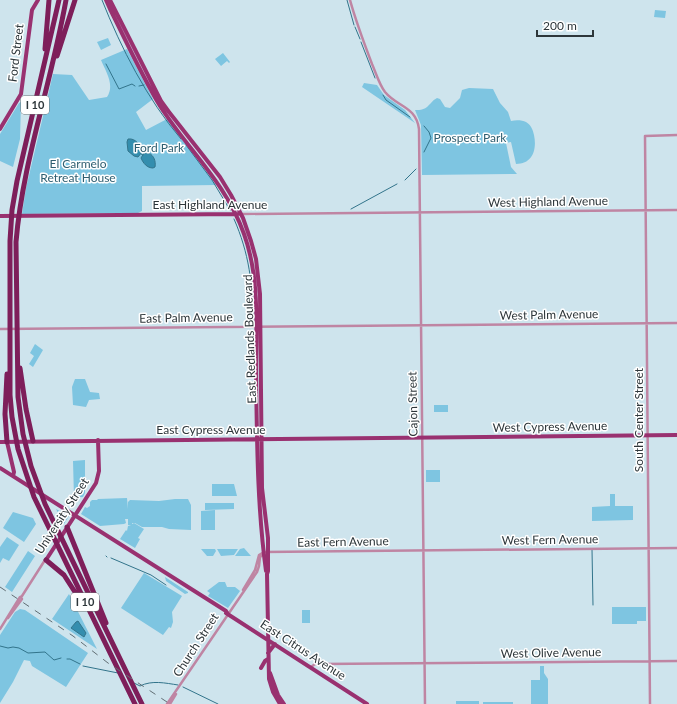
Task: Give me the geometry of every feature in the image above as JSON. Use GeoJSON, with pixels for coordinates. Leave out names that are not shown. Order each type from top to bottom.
{"type":"FeatureCollection","features":[{"type":"Feature","properties":{"kind":"highway"},"geometry":{"type":"LineString","coordinates":[[41,77],[49,0]]}},
{"type":"Feature","properties":{"kind":"highway","name":"I 10"},"geometry":{"type":"LineString","coordinates":[[59,0],[17,181],[12,210],[10,241],[10,395],[18,448],[26,477],[34,497],[135,704]]}},
{"type":"Feature","properties":{"kind":"highway","name":"I 10"},"geometry":{"type":"LineString","coordinates":[[66,0],[24,182],[19,210],[16,242],[18,397],[23,434],[36,483],[142,704]]}},
{"type":"Feature","properties":{"kind":"highway"},"geometry":{"type":"LineString","coordinates":[[49,79],[75,0]]}},
{"type":"Feature","properties":{"kind":"highway"},"geometry":{"type":"LineString","coordinates":[[7,442],[5,414],[10,341]]}},
{"type":"Feature","properties":{"kind":"highway"},"geometry":{"type":"LineString","coordinates":[[18,342],[26,409],[34,441]]}},
{"type":"Feature","properties":{"kind":"highway"},"geometry":{"type":"LineString","coordinates":[[67,527],[109,629],[110,637]]}},
{"type":"Feature","properties":{"kind":"highway"},"geometry":{"type":"LineString","coordinates":[[46,560],[64,575],[84,608],[90,614]]}},
{"type":"Feature","properties":{"kind":"main road","name":"Ford Street"},"geometry":{"type":"LineString","coordinates":[[0,129],[21,94],[32,10],[38,0]]}},
{"type":"Feature","properties":{"kind":"main road","name":"East Redlands Boulevard"},"geometry":{"type":"LineString","coordinates":[[106,0],[160,105],[215,178],[238,214]]}},
{"type":"Feature","properties":{"kind":"main road","name":"East Redlands Boulevard"},"geometry":{"type":"LineString","coordinates":[[110,0],[161,101],[220,177],[231,195],[251,241],[256,259],[260,294],[258,486],[268,571],[268,659],[270,673],[278,695],[284,704]]}},
{"type":"Feature","properties":{"kind":"main road","name":"East Highland Avenue"},"geometry":{"type":"LineString","coordinates":[[0,216],[238,214]]}},
{"type":"Feature","properties":{"kind":"main road","name":"West Cypress Avenue"},"geometry":{"type":"LineString","coordinates":[[422,438],[677,435]]}},
{"type":"Feature","properties":{"kind":"main road","name":"East Cypress Avenue"},"geometry":{"type":"LineString","coordinates":[[0,442],[422,438]]}},
{"type":"Feature","properties":{"kind":"main road","name":"University Street"},"geometry":{"type":"LineString","coordinates":[[46,560],[97,480],[99,471],[98,440]]}},
{"type":"Feature","properties":{"kind":"main road"},"geometry":{"type":"LineString","coordinates":[[7,442],[14,472],[13,476]]}},
{"type":"Feature","properties":{"kind":"main road","name":"East Citrus Avenue"},"geometry":{"type":"LineString","coordinates":[[0,468],[226,611],[228,614],[367,704]]}},
{"type":"Feature","properties":{"kind":"main road","name":"East Redlands Boulevard"},"geometry":{"type":"LineString","coordinates":[[265,553],[267,574]]}},
{"type":"Feature","properties":{"kind":"main road"},"geometry":{"type":"LineString","coordinates":[[259,566],[265,565]]}},
{"type":"Feature","properties":{"kind":"main road"},"geometry":{"type":"LineString","coordinates":[[268,653],[275,644]]}},
{"type":"Feature","properties":{"kind":"main road"},"geometry":{"type":"LineString","coordinates":[[261,668],[268,659]]}},
{"type":"Feature","properties":{"kind":"main road","name":"East Redlands Boulevard"},"geometry":{"type":"LineString","coordinates":[[270,673],[269,679],[271,686],[280,704]]}},
{"type":"Feature","properties":{"kind":"street","name":"Cajon Street"},"geometry":{"type":"LineString","coordinates":[[350,0],[358,28],[380,82],[388,95],[406,108],[416,118],[419,129],[425,704]]}},
{"type":"Feature","properties":{"kind":"street","name":"South Center Street"},"geometry":{"type":"LineString","coordinates":[[650,704],[645,136],[677,135]]}},
{"type":"Feature","properties":{"kind":"street","name":"West Highland Avenue"},"geometry":{"type":"LineString","coordinates":[[420,213],[677,210]]}},
{"type":"Feature","properties":{"kind":"street","name":"East Highland Avenue"},"geometry":{"type":"LineString","coordinates":[[238,214],[420,213]]}},
{"type":"Feature","properties":{"kind":"street","name":"West Palm Avenue"},"geometry":{"type":"LineString","coordinates":[[421,325],[677,323]]}},
{"type":"Feature","properties":{"kind":"street","name":"East Palm Avenue"},"geometry":{"type":"LineString","coordinates":[[0,329],[421,325]]}},
{"type":"Feature","properties":{"kind":"street","name":"West Fern Avenue"},"geometry":{"type":"LineString","coordinates":[[423,550],[677,548]]}},
{"type":"Feature","properties":{"kind":"street","name":"East Fern Avenue"},"geometry":{"type":"LineString","coordinates":[[265,553],[423,550]]}},
{"type":"Feature","properties":{"kind":"street"},"geometry":{"type":"LineString","coordinates":[[243,590],[257,572],[260,557],[265,553]]}},
{"type":"Feature","properties":{"kind":"street"},"geometry":{"type":"LineString","coordinates":[[243,590],[255,570],[259,555],[265,553]]}},
{"type":"Feature","properties":{"kind":"street","name":"University Street"},"geometry":{"type":"LineString","coordinates":[[0,629],[46,560]]}},
{"type":"Feature","properties":{"kind":"street","name":"Church Street"},"geometry":{"type":"LineString","coordinates":[[169,704],[243,590]]}},
{"type":"Feature","properties":{"kind":"street","name":"West Olive Avenue"},"geometry":{"type":"LineString","coordinates":[[311,667],[317,664],[677,661]]}},
{"type":"Feature","properties":{"kind":"green space"},"geometry":{"type":"Polygon","coordinates":[[[655,10],[666,11],[665,18],[654,17],[655,10]]]}},
{"type":"Feature","properties":{"kind":"green space"},"geometry":{"type":"Polygon","coordinates":[[[108,38],[111,45],[101,50],[97,42],[108,38]]]}},
{"type":"Feature","properties":{"kind":"green space"},"geometry":{"type":"Polygon","coordinates":[[[127,49],[153,99],[136,112],[146,130],[167,119],[216,185],[142,186],[142,211],[138,213],[22,214],[26,188],[53,74],[72,75],[89,100],[107,97],[110,83],[101,60],[127,49]]]}},
{"type":"Feature","properties":{"kind":"green space"},"geometry":{"type":"Polygon","coordinates":[[[223,53],[230,62],[229,63],[227,61],[221,66],[215,59],[223,53]]]}},
{"type":"Feature","properties":{"kind":"green space"},"geometry":{"type":"Polygon","coordinates":[[[364,83],[377,85],[384,95],[405,110],[415,123],[362,87],[364,83]]]}},
{"type":"Feature","properties":{"kind":"green space","name":"Prospect Park"},"geometry":{"type":"Polygon","coordinates":[[[469,88],[493,89],[500,103],[508,112],[511,121],[517,120],[526,122],[532,128],[535,145],[530,159],[516,164],[511,142],[506,143],[511,167],[517,174],[422,175],[421,125],[415,110],[426,108],[437,98],[440,99],[445,107],[450,108],[460,98],[462,90],[469,88]]]}},
{"type":"Feature","properties":{"kind":"green space"},"geometry":{"type":"Polygon","coordinates":[[[21,102],[20,139],[13,167],[0,161],[0,134],[21,102]]]}},
{"type":"Feature","properties":{"kind":"green space"},"geometry":{"type":"Polygon","coordinates":[[[35,344],[43,350],[33,367],[29,364],[34,356],[30,353],[35,344]]]}},
{"type":"Feature","properties":{"kind":"green space"},"geometry":{"type":"Polygon","coordinates":[[[75,379],[85,379],[90,392],[99,393],[100,399],[89,400],[86,407],[73,405],[72,387],[75,379]]]}},
{"type":"Feature","properties":{"kind":"green space"},"geometry":{"type":"Polygon","coordinates":[[[434,405],[448,405],[448,412],[434,412],[434,405]]]}},
{"type":"Feature","properties":{"kind":"green space"},"geometry":{"type":"Polygon","coordinates":[[[85,460],[85,493],[83,497],[74,498],[73,461],[85,460]]]}},
{"type":"Feature","properties":{"kind":"green space"},"geometry":{"type":"Polygon","coordinates":[[[426,470],[440,470],[440,482],[426,482],[426,470]]]}},
{"type":"Feature","properties":{"kind":"green space"},"geometry":{"type":"Polygon","coordinates":[[[212,484],[234,484],[237,496],[212,496],[212,484]]]}},
{"type":"Feature","properties":{"kind":"green space"},"geometry":{"type":"Polygon","coordinates":[[[610,494],[615,494],[615,506],[633,506],[633,520],[592,521],[592,507],[610,506],[610,494]]]}},
{"type":"Feature","properties":{"kind":"green space"},"geometry":{"type":"Polygon","coordinates":[[[127,498],[128,509],[128,502],[130,500],[159,501],[188,499],[191,505],[191,530],[169,529],[162,527],[142,527],[134,523],[144,529],[138,538],[140,539],[135,548],[120,539],[126,530],[127,531],[128,526],[131,525],[128,525],[128,519],[125,519],[126,523],[124,524],[100,526],[81,514],[85,507],[87,508],[90,506],[90,502],[92,500],[127,498]]]}},
{"type":"Feature","properties":{"kind":"green space"},"geometry":{"type":"Polygon","coordinates":[[[205,503],[234,503],[234,509],[205,510],[205,503]]]}},
{"type":"Feature","properties":{"kind":"green space"},"geometry":{"type":"Polygon","coordinates":[[[56,509],[69,516],[64,524],[56,509]]]}},
{"type":"Feature","properties":{"kind":"green space"},"geometry":{"type":"Polygon","coordinates":[[[215,510],[215,530],[201,530],[201,511],[215,510]]]}},
{"type":"Feature","properties":{"kind":"green space"},"geometry":{"type":"Polygon","coordinates":[[[13,512],[33,518],[36,524],[24,542],[3,528],[13,512]]]}},
{"type":"Feature","properties":{"kind":"green space"},"geometry":{"type":"Polygon","coordinates":[[[7,537],[19,545],[9,561],[3,558],[0,563],[0,547],[7,537]]]}},
{"type":"Feature","properties":{"kind":"green space"},"geometry":{"type":"Polygon","coordinates":[[[244,548],[251,556],[235,556],[240,549],[244,548]]]}},
{"type":"Feature","properties":{"kind":"green space"},"geometry":{"type":"Polygon","coordinates":[[[201,549],[215,549],[216,551],[213,556],[207,556],[201,549]]]}},
{"type":"Feature","properties":{"kind":"green space"},"geometry":{"type":"Polygon","coordinates":[[[217,549],[238,549],[234,555],[221,556],[217,549]]]}},
{"type":"Feature","properties":{"kind":"green space"},"geometry":{"type":"Polygon","coordinates":[[[28,551],[35,556],[12,592],[5,587],[28,551]]]}},
{"type":"Feature","properties":{"kind":"green space"},"geometry":{"type":"Polygon","coordinates":[[[144,573],[182,596],[172,612],[173,622],[171,628],[169,627],[163,635],[121,608],[144,573]]]}},
{"type":"Feature","properties":{"kind":"green space"},"geometry":{"type":"Polygon","coordinates":[[[165,577],[188,593],[185,594],[166,581],[165,577]]]}},
{"type":"Feature","properties":{"kind":"green space"},"geometry":{"type":"Polygon","coordinates":[[[219,582],[225,582],[227,587],[235,587],[240,591],[228,608],[208,596],[210,593],[207,591],[219,582]]]}},
{"type":"Feature","properties":{"kind":"green space"},"geometry":{"type":"Polygon","coordinates":[[[69,594],[97,649],[52,619],[69,594]]]}},
{"type":"Feature","properties":{"kind":"green space"},"geometry":{"type":"Polygon","coordinates":[[[612,607],[646,607],[646,621],[637,621],[637,624],[612,624],[612,607]]]}},
{"type":"Feature","properties":{"kind":"green space"},"geometry":{"type":"Polygon","coordinates":[[[20,609],[25,610],[88,653],[66,687],[32,666],[30,661],[24,660],[0,703],[0,635],[15,612],[20,609]]]}},
{"type":"Feature","properties":{"kind":"green space"},"geometry":{"type":"Polygon","coordinates":[[[302,610],[310,610],[310,623],[302,623],[302,610]]]}},
{"type":"Feature","properties":{"kind":"green space"},"geometry":{"type":"Polygon","coordinates":[[[540,666],[544,666],[544,673],[548,679],[548,704],[531,704],[531,680],[540,680],[540,666]]]}},
{"type":"Feature","properties":{"kind":"green space"},"geometry":{"type":"Polygon","coordinates":[[[456,701],[479,701],[479,704],[456,704],[456,701]]]}},
{"type":"Feature","properties":{"kind":"green space"},"geometry":{"type":"Polygon","coordinates":[[[483,702],[513,702],[513,704],[483,704],[483,702]]]}},
{"type":"Feature","properties":{"kind":"shaded area"},"geometry":{"type":"Polygon","coordinates":[[[128,139],[135,141],[139,145],[142,152],[138,157],[134,156],[128,151],[128,139]]]}},
{"type":"Feature","properties":{"kind":"shaded area"},"geometry":{"type":"Polygon","coordinates":[[[144,153],[149,153],[153,157],[155,167],[149,167],[144,163],[141,158],[144,153]]]}},
{"type":"Feature","properties":{"kind":"shaded area"},"geometry":{"type":"Polygon","coordinates":[[[78,621],[86,633],[84,637],[71,628],[78,621]]]}},
{"type":"Feature","properties":{"kind":"waterway"},"geometry":{"type":"LineString","coordinates":[[102,0],[126,55],[157,107],[181,139]]}},
{"type":"Feature","properties":{"kind":"waterway"},"geometry":{"type":"LineString","coordinates":[[347,0],[354,25]]}},
{"type":"Feature","properties":{"kind":"waterway"},"geometry":{"type":"LineString","coordinates":[[355,27],[360,39]]}},
{"type":"Feature","properties":{"kind":"waterway"},"geometry":{"type":"LineString","coordinates":[[361,42],[375,78]]}},
{"type":"Feature","properties":{"kind":"waterway"},"geometry":{"type":"LineString","coordinates":[[106,64],[119,89],[132,84],[135,86]]}},
{"type":"Feature","properties":{"kind":"waterway"},"geometry":{"type":"LineString","coordinates":[[139,86],[144,85]]}},
{"type":"Feature","properties":{"kind":"waterway"},"geometry":{"type":"LineString","coordinates":[[383,95],[386,100],[410,117]]}},
{"type":"Feature","properties":{"kind":"waterway"},"geometry":{"type":"LineString","coordinates":[[424,126],[429,132],[431,138],[424,152]]}},
{"type":"Feature","properties":{"kind":"waterway"},"geometry":{"type":"LineString","coordinates":[[186,145],[212,180],[230,210]]}},
{"type":"Feature","properties":{"kind":"waterway"},"geometry":{"type":"LineString","coordinates":[[405,180],[416,169]]}},
{"type":"Feature","properties":{"kind":"waterway"},"geometry":{"type":"LineString","coordinates":[[351,209],[397,184]]}},
{"type":"Feature","properties":{"kind":"waterway"},"geometry":{"type":"LineString","coordinates":[[234,219],[247,257],[251,282],[253,321]]}},
{"type":"Feature","properties":{"kind":"waterway"},"geometry":{"type":"LineString","coordinates":[[592,549],[593,605]]}},
{"type":"Feature","properties":{"kind":"waterway"},"geometry":{"type":"LineString","coordinates":[[111,558],[151,575],[166,585]]}},
{"type":"Feature","properties":{"kind":"waterway"},"geometry":{"type":"LineString","coordinates":[[0,646],[19,648],[28,653],[45,652],[54,660],[61,658]]}},
{"type":"Feature","properties":{"kind":"waterway"},"geometry":{"type":"LineString","coordinates":[[67,659],[80,664]]}},
{"type":"Feature","properties":{"kind":"waterway"},"geometry":{"type":"LineString","coordinates":[[83,666],[118,673]]}},
{"type":"Feature","properties":{"kind":"waterway"},"geometry":{"type":"LineString","coordinates":[[134,683],[140,686],[149,683],[178,685]]}},
{"type":"Feature","properties":{"kind":"waterway"},"geometry":{"type":"LineString","coordinates":[[183,687],[218,704]]}},
{"type":"Feature","properties":{"kind":"railway"},"geometry":{"type":"LineString","coordinates":[[0,587],[73,636],[108,663],[170,704]]}},
{"type":"Feature","properties":{"kind":"park label","name":"Ford Park"},"geometry":{"type":"Point","coordinates":[159,148]}},
{"type":"Feature","properties":{"kind":"park label","name":"El Carmelo Retreat House"},"geometry":{"type":"Point","coordinates":[78,171]}}]}
